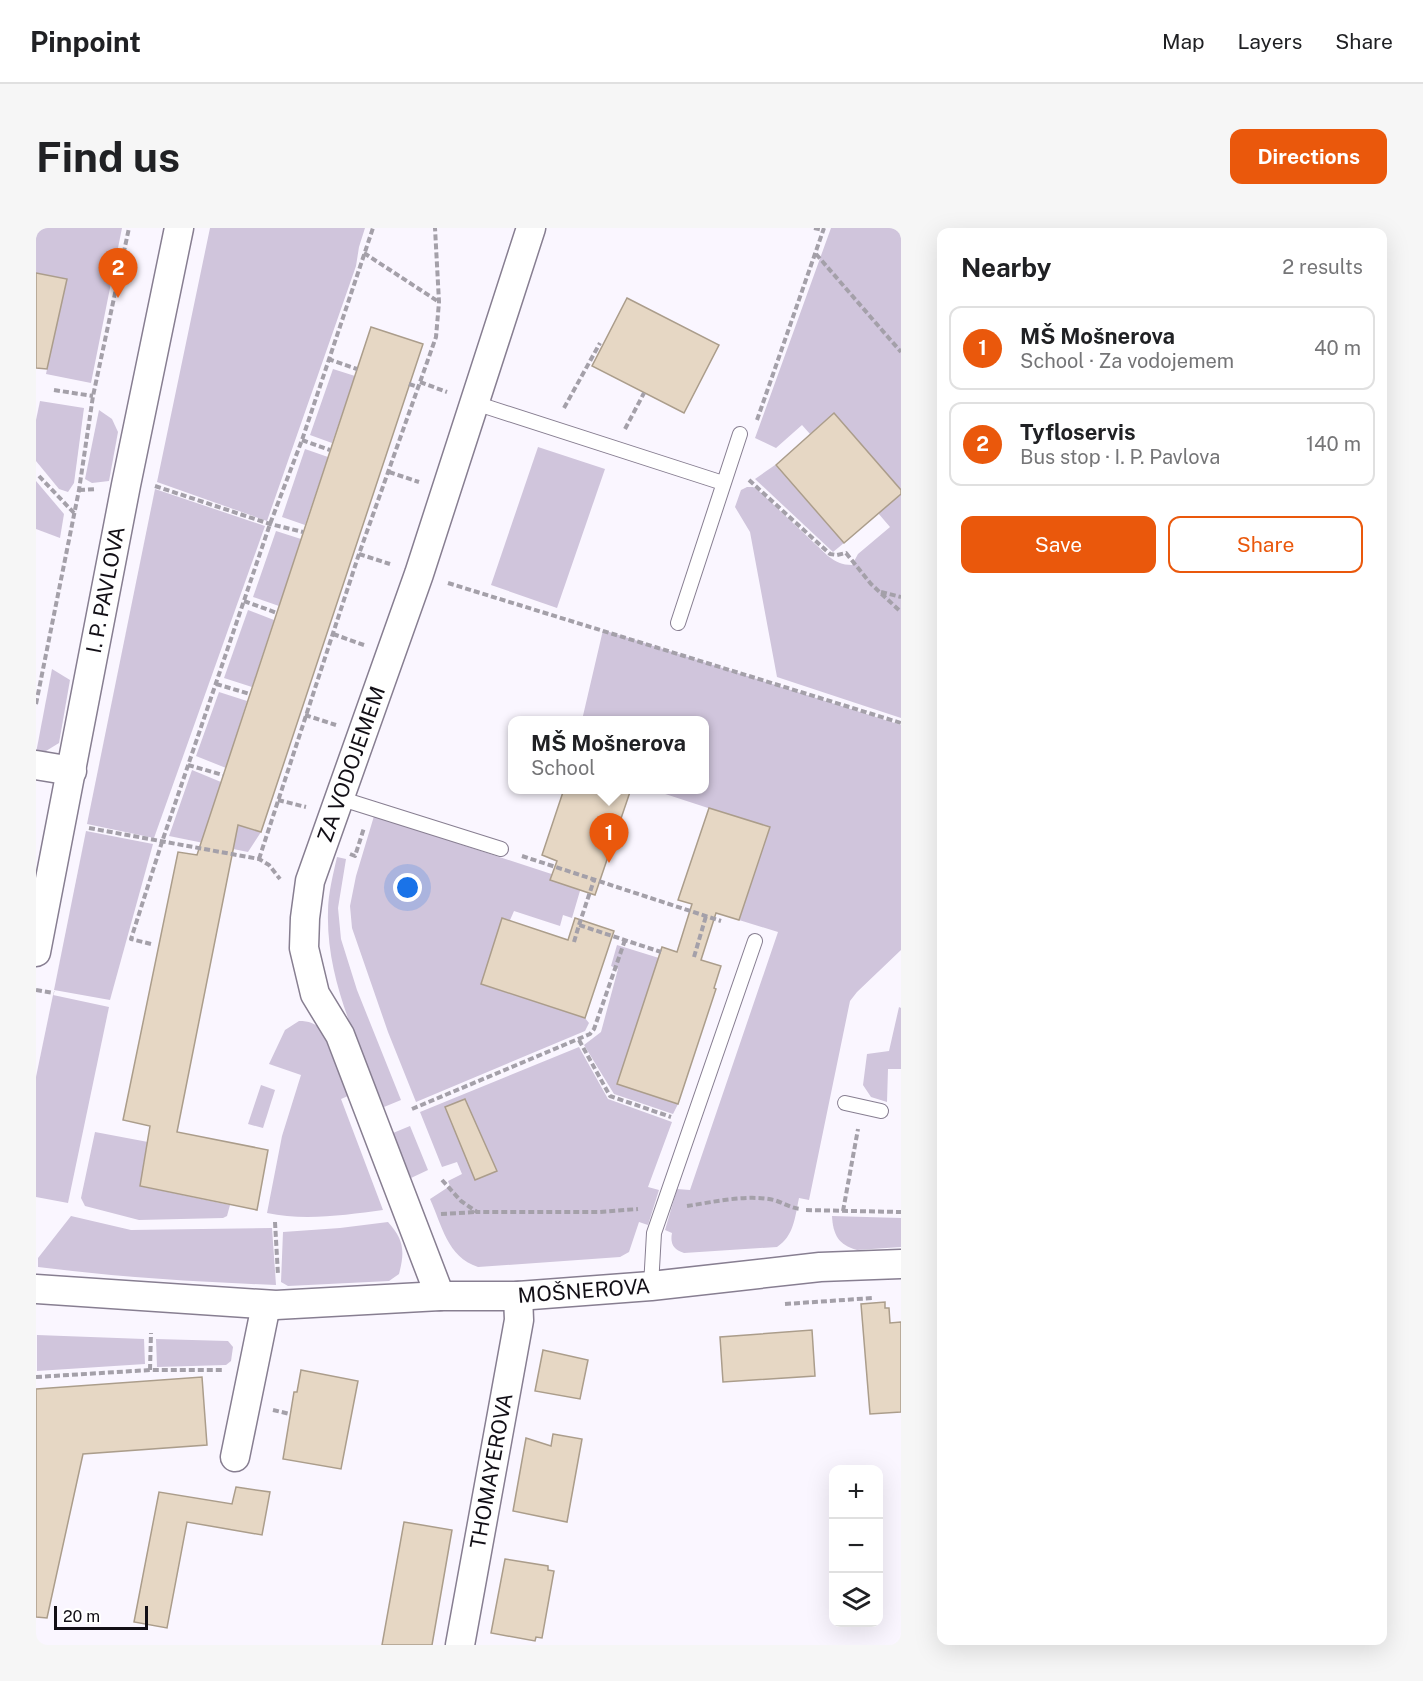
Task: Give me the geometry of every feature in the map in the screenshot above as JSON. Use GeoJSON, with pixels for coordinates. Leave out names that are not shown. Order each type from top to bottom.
{"type":"FeatureCollection","features":[{"type":"Feature","properties":{"kind":"street","name":"I. P. PAVLOVA"},"geometry":{"type":"LineString","coordinates":[[36,952],[126,485],[179,228]]}},
{"type":"Feature","properties":{"kind":"street","name":"ZA VODOJEMEM"},"geometry":{"type":"LineString","coordinates":[[440,1296],[340,1035],[315,994],[304,948],[305,918],[310,881],[339,798],[407,570],[465,399],[531,228]]}},
{"type":"Feature","properties":{"kind":"street"},"geometry":{"type":"LineString","coordinates":[[36,765],[72,771]]}},
{"type":"Feature","properties":{"kind":"street","name":"MOŠNEROVA"},"geometry":{"type":"LineString","coordinates":[[36,1289],[271,1305],[440,1296],[518,1296],[651,1286],[820,1268],[901,1264]]}},
{"type":"Feature","properties":{"kind":"street","name":"THOMAYEROVA"},"geometry":{"type":"LineString","coordinates":[[460,1645],[519,1320],[518,1296]]}},
{"type":"Feature","properties":{"kind":"street"},"geometry":{"type":"LineString","coordinates":[[235,1457],[271,1305]]}},
{"type":"Feature","properties":{"kind":"lane"},"geometry":{"type":"LineString","coordinates":[[465,399],[723,483]]}},
{"type":"Feature","properties":{"kind":"lane"},"geometry":{"type":"LineString","coordinates":[[678,623],[740,434]]}},
{"type":"Feature","properties":{"kind":"lane"},"geometry":{"type":"LineString","coordinates":[[339,798],[501,849]]}},
{"type":"Feature","properties":{"kind":"lane"},"geometry":{"type":"LineString","coordinates":[[651,1286],[654,1233],[754,941]]}},
{"type":"Feature","properties":{"kind":"lane"},"geometry":{"type":"LineString","coordinates":[[845,1102],[881,1112]]}},
{"type":"Feature","properties":{"kind":"path"},"geometry":{"type":"LineString","coordinates":[[36,704],[75,513],[93,396],[129,228]]}},
{"type":"Feature","properties":{"kind":"path"},"geometry":{"type":"LineString","coordinates":[[151,944],[131,939],[270,524],[302,440],[373,228]]}},
{"type":"Feature","properties":{"kind":"path"},"geometry":{"type":"LineString","coordinates":[[259,859],[278,800],[277,792],[304,712],[436,337],[439,302],[435,228]]}},
{"type":"Feature","properties":{"kind":"path"},"geometry":{"type":"LineString","coordinates":[[754,429],[824,229],[814,228]]}},
{"type":"Feature","properties":{"kind":"path"},"geometry":{"type":"LineString","coordinates":[[364,253],[439,302]]}},
{"type":"Feature","properties":{"kind":"path"},"geometry":{"type":"LineString","coordinates":[[816,254],[901,352]]}},
{"type":"Feature","properties":{"kind":"path"},"geometry":{"type":"LineString","coordinates":[[559,416],[600,343]]}},
{"type":"Feature","properties":{"kind":"path"},"geometry":{"type":"LineString","coordinates":[[328,359],[357,369]]}},
{"type":"Feature","properties":{"kind":"path"},"geometry":{"type":"LineString","coordinates":[[409,384],[465,399]]}},
{"type":"Feature","properties":{"kind":"path"},"geometry":{"type":"LineString","coordinates":[[54,390],[93,396]]}},
{"type":"Feature","properties":{"kind":"path"},"geometry":{"type":"LineString","coordinates":[[621,438],[644,393]]}},
{"type":"Feature","properties":{"kind":"path"},"geometry":{"type":"LineString","coordinates":[[302,440],[330,450]]}},
{"type":"Feature","properties":{"kind":"path"},"geometry":{"type":"LineString","coordinates":[[382,466],[424,483]]}},
{"type":"Feature","properties":{"kind":"path"},"geometry":{"type":"LineString","coordinates":[[39,476],[75,513]]}},
{"type":"Feature","properties":{"kind":"path"},"geometry":{"type":"LineString","coordinates":[[753,482],[830,554],[846,553],[901,612]]}},
{"type":"Feature","properties":{"kind":"path"},"geometry":{"type":"LineString","coordinates":[[79,490],[126,485],[156,486],[270,524],[303,532]]}},
{"type":"Feature","properties":{"kind":"path"},"geometry":{"type":"LineString","coordinates":[[355,547],[407,570],[901,723]]}},
{"type":"Feature","properties":{"kind":"path"},"geometry":{"type":"LineString","coordinates":[[880,592],[901,597]]}},
{"type":"Feature","properties":{"kind":"path"},"geometry":{"type":"LineString","coordinates":[[244,601],[277,613]]}},
{"type":"Feature","properties":{"kind":"path"},"geometry":{"type":"LineString","coordinates":[[328,628],[367,647]]}},
{"type":"Feature","properties":{"kind":"path"},"geometry":{"type":"LineString","coordinates":[[216,684],[250,694]]}},
{"type":"Feature","properties":{"kind":"path"},"geometry":{"type":"LineString","coordinates":[[304,712],[341,726]]}},
{"type":"Feature","properties":{"kind":"path"},"geometry":{"type":"LineString","coordinates":[[188,765],[223,775]]}},
{"type":"Feature","properties":{"kind":"path"},"geometry":{"type":"LineString","coordinates":[[278,800],[313,809]]}},
{"type":"Feature","properties":{"kind":"path"},"geometry":{"type":"LineString","coordinates":[[61,822],[259,859],[269,865],[284,884]]}},
{"type":"Feature","properties":{"kind":"path"},"geometry":{"type":"LineString","coordinates":[[501,849],[721,921]]}},
{"type":"Feature","properties":{"kind":"path"},"geometry":{"type":"LineString","coordinates":[[574,942],[594,880]]}},
{"type":"Feature","properties":{"kind":"path"},"geometry":{"type":"LineString","coordinates":[[694,957],[706,916]]}},
{"type":"Feature","properties":{"kind":"path"},"geometry":{"type":"LineString","coordinates":[[579,925],[661,952]]}},
{"type":"Feature","properties":{"kind":"path"},"geometry":{"type":"LineString","coordinates":[[412,1109],[591,1034],[625,940]]}},
{"type":"Feature","properties":{"kind":"path"},"geometry":{"type":"LineString","coordinates":[[36,990],[54,993]]}},
{"type":"Feature","properties":{"kind":"path"},"geometry":{"type":"LineString","coordinates":[[579,1040],[610,1096],[690,1124]]}},
{"type":"Feature","properties":{"kind":"path"},"geometry":{"type":"LineString","coordinates":[[843,1211],[862,1107]]}},
{"type":"Feature","properties":{"kind":"path"},"geometry":{"type":"LineString","coordinates":[[442,1180],[461,1201],[477,1212]]}},
{"type":"Feature","properties":{"kind":"path"},"geometry":{"type":"LineString","coordinates":[[683,1206],[766,1199],[803,1210],[901,1212]]}},
{"type":"Feature","properties":{"kind":"path"},"geometry":{"type":"LineString","coordinates":[[431,1214],[599,1212],[642,1209]]}},
{"type":"Feature","properties":{"kind":"path"},"geometry":{"type":"LineString","coordinates":[[271,1305],[278,1276],[275,1222]]}},
{"type":"Feature","properties":{"kind":"path"},"geometry":{"type":"LineString","coordinates":[[150,1370],[151,1333]]}},
{"type":"Feature","properties":{"kind":"path"},"geometry":{"type":"LineString","coordinates":[[36,1377],[150,1370],[233,1370]]}},
{"type":"Feature","properties":{"kind":"path"},"geometry":{"type":"LineString","coordinates":[[273,1410],[290,1414]]}},
{"type":"Feature","properties":{"kind":"shaded area"},"geometry":{"type":"Polygon","coordinates":[[[36,228],[122,228],[91,383],[46,374],[66,279],[36,273],[36,228]]]}},
{"type":"Feature","properties":{"kind":"shaded area"},"geometry":{"type":"Polygon","coordinates":[[[210,228],[365,228],[356,266],[267,521],[157,482],[210,228]]]}},
{"type":"Feature","properties":{"kind":"shaded area"},"geometry":{"type":"Polygon","coordinates":[[[831,228],[901,228],[901,490],[834,413],[810,434],[802,425],[776,448],[755,438],[831,228]]]}},
{"type":"Feature","properties":{"kind":"shaded area"},"geometry":{"type":"Polygon","coordinates":[[[333,369],[355,376],[332,443],[310,435],[333,369]]]}},
{"type":"Feature","properties":{"kind":"shaded area"},"geometry":{"type":"Polygon","coordinates":[[[40,401],[84,408],[74,483],[68,492],[59,489],[36,461],[36,420],[40,401]]]}},
{"type":"Feature","properties":{"kind":"shaded area"},"geometry":{"type":"Polygon","coordinates":[[[99,410],[112,419],[118,432],[109,481],[92,483],[85,479],[99,410]]]}},
{"type":"Feature","properties":{"kind":"shaded area"},"geometry":{"type":"Polygon","coordinates":[[[538,447],[605,469],[557,608],[491,585],[538,447]]]}},
{"type":"Feature","properties":{"kind":"shaded area"},"geometry":{"type":"Polygon","coordinates":[[[305,449],[328,457],[305,525],[282,517],[305,449]]]}},
{"type":"Feature","properties":{"kind":"shaded area"},"geometry":{"type":"Polygon","coordinates":[[[775,465],[844,543],[833,552],[755,479],[775,465]]]}},
{"type":"Feature","properties":{"kind":"shaded area"},"geometry":{"type":"Polygon","coordinates":[[[36,481],[64,514],[60,538],[36,529],[36,481]]]}},
{"type":"Feature","properties":{"kind":"shaded area"},"geometry":{"type":"Polygon","coordinates":[[[747,487],[758,490],[828,556],[839,563],[848,565],[852,565],[858,554],[890,527],[878,513],[901,494],[901,718],[777,677],[750,532],[735,507],[741,490],[747,487]]]}},
{"type":"Feature","properties":{"kind":"shaded area"},"geometry":{"type":"Polygon","coordinates":[[[155,489],[265,526],[154,838],[87,824],[155,489]]]}},
{"type":"Feature","properties":{"kind":"shaded area"},"geometry":{"type":"Polygon","coordinates":[[[276,531],[301,539],[279,606],[253,597],[276,531]]]}},
{"type":"Feature","properties":{"kind":"shaded area"},"geometry":{"type":"Polygon","coordinates":[[[248,610],[274,620],[252,687],[224,678],[248,610]]]}},
{"type":"Feature","properties":{"kind":"shaded area"},"geometry":{"type":"Polygon","coordinates":[[[603,630],[901,725],[901,950],[850,1001],[809,1200],[799,1198],[790,1232],[783,1243],[777,1247],[684,1253],[675,1248],[671,1240],[672,1233],[665,1230],[677,1189],[690,1190],[778,932],[739,920],[769,828],[665,794],[709,794],[709,716],[583,716],[603,630]]]}},
{"type":"Feature","properties":{"kind":"shaded area"},"geometry":{"type":"Polygon","coordinates":[[[52,669],[70,680],[59,743],[46,751],[36,753],[52,669]]]}},
{"type":"Feature","properties":{"kind":"shaded area"},"geometry":{"type":"Polygon","coordinates":[[[219,692],[247,701],[226,768],[196,756],[219,692]]]}},
{"type":"Feature","properties":{"kind":"shaded area"},"geometry":{"type":"Polygon","coordinates":[[[192,770],[221,782],[210,816],[261,832],[248,852],[169,836],[192,770]]]}},
{"type":"Feature","properties":{"kind":"shaded area"},"geometry":{"type":"Polygon","coordinates":[[[374,816],[582,884],[572,918],[563,915],[560,926],[514,911],[482,984],[585,1018],[589,1023],[585,1031],[416,1102],[388,1032],[352,928],[350,906],[356,876],[374,816]]]}},
{"type":"Feature","properties":{"kind":"shaded area"},"geometry":{"type":"Polygon","coordinates":[[[86,831],[153,844],[110,1000],[54,990],[86,831]]]}},
{"type":"Feature","properties":{"kind":"shaded area"},"geometry":{"type":"Polygon","coordinates":[[[337,857],[346,859],[338,908],[341,939],[357,990],[401,1100],[384,1107],[346,1012],[332,963],[328,905],[337,857]]]}},
{"type":"Feature","properties":{"kind":"shaded area"},"geometry":{"type":"Polygon","coordinates":[[[617,945],[659,958],[617,1084],[678,1104],[673,1114],[614,1094],[584,1045],[601,1032],[618,969],[611,966],[617,945]]]}},
{"type":"Feature","properties":{"kind":"shaded area"},"geometry":{"type":"Polygon","coordinates":[[[53,995],[109,1007],[68,1203],[36,1197],[36,1077],[53,995]]]}},
{"type":"Feature","properties":{"kind":"shaded area"},"geometry":{"type":"Polygon","coordinates":[[[899,1007],[901,1008],[901,1069],[888,1069],[887,1102],[871,1097],[863,1085],[867,1054],[889,1051],[899,1007]]]}},
{"type":"Feature","properties":{"kind":"shaded area"},"geometry":{"type":"Polygon","coordinates":[[[299,1021],[312,1023],[322,1031],[348,1096],[341,1099],[383,1210],[310,1217],[267,1213],[282,1136],[301,1075],[269,1064],[285,1030],[299,1021]]]}},
{"type":"Feature","properties":{"kind":"shaded area"},"geometry":{"type":"Polygon","coordinates":[[[579,1047],[608,1099],[672,1122],[648,1187],[659,1190],[648,1225],[639,1222],[629,1252],[620,1257],[478,1267],[459,1256],[452,1248],[430,1199],[450,1186],[448,1181],[462,1174],[457,1162],[442,1167],[420,1112],[579,1047]]]}},
{"type":"Feature","properties":{"kind":"shaded area"},"geometry":{"type":"Polygon","coordinates":[[[261,1085],[275,1090],[263,1128],[248,1124],[261,1085]]]}},
{"type":"Feature","properties":{"kind":"shaded area"},"geometry":{"type":"Polygon","coordinates":[[[410,1126],[428,1170],[411,1178],[393,1133],[410,1126]]]}},
{"type":"Feature","properties":{"kind":"shaded area"},"geometry":{"type":"Polygon","coordinates":[[[95,1132],[148,1142],[140,1186],[230,1205],[227,1216],[223,1218],[139,1220],[85,1206],[81,1198],[95,1132]]]}},
{"type":"Feature","properties":{"kind":"shaded area"},"geometry":{"type":"Polygon","coordinates":[[[71,1216],[131,1230],[272,1228],[276,1285],[157,1279],[38,1267],[38,1258],[71,1216]]]}},
{"type":"Feature","properties":{"kind":"shaded area"},"geometry":{"type":"Polygon","coordinates":[[[832,1216],[901,1218],[901,1247],[857,1250],[851,1248],[841,1242],[835,1233],[832,1216]]]}},
{"type":"Feature","properties":{"kind":"shaded area"},"geometry":{"type":"Polygon","coordinates":[[[388,1222],[402,1246],[399,1274],[389,1281],[288,1286],[281,1282],[283,1232],[388,1222]]]}},
{"type":"Feature","properties":{"kind":"shaded area"},"geometry":{"type":"Polygon","coordinates":[[[37,1335],[144,1339],[145,1364],[37,1371],[37,1335]]]}},
{"type":"Feature","properties":{"kind":"shaded area"},"geometry":{"type":"Polygon","coordinates":[[[156,1339],[228,1341],[233,1347],[231,1361],[226,1365],[157,1367],[156,1339]]]}},
{"type":"Feature","properties":{"kind":"building"},"geometry":{"type":"Polygon","coordinates":[[[36,273],[67,279],[47,369],[36,368],[36,273]]]}},
{"type":"Feature","properties":{"kind":"building"},"geometry":{"type":"Polygon","coordinates":[[[627,298],[719,345],[684,413],[592,366],[627,298]]]}},
{"type":"Feature","properties":{"kind":"building"},"geometry":{"type":"Polygon","coordinates":[[[371,327],[423,344],[261,832],[238,825],[177,1132],[268,1150],[257,1210],[140,1186],[150,1126],[123,1120],[178,852],[197,855],[371,327]]]}},
{"type":"Feature","properties":{"kind":"building"},"geometry":{"type":"Polygon","coordinates":[[[834,413],[901,490],[901,494],[844,543],[776,465],[834,413]]]}},
{"type":"Feature","properties":{"kind":"building"},"geometry":{"type":"Polygon","coordinates":[[[562,794],[629,794],[595,895],[550,880],[557,861],[542,855],[562,794]]]}},
{"type":"Feature","properties":{"kind":"building"},"geometry":{"type":"Polygon","coordinates":[[[709,808],[770,827],[739,920],[716,913],[701,960],[721,966],[714,988],[716,989],[678,1104],[617,1084],[662,947],[677,952],[692,904],[678,900],[709,808]]]}},
{"type":"Feature","properties":{"kind":"building"},"geometry":{"type":"Polygon","coordinates":[[[502,918],[568,940],[575,918],[614,931],[585,1018],[481,984],[502,918]]]}},
{"type":"Feature","properties":{"kind":"building"},"geometry":{"type":"Polygon","coordinates":[[[465,1099],[497,1171],[475,1180],[445,1107],[465,1099]]]}},
{"type":"Feature","properties":{"kind":"building"},"geometry":{"type":"Polygon","coordinates":[[[885,1302],[885,1308],[889,1308],[890,1323],[901,1322],[901,1412],[870,1414],[861,1304],[885,1302]]]}},
{"type":"Feature","properties":{"kind":"building"},"geometry":{"type":"Polygon","coordinates":[[[812,1330],[815,1376],[723,1382],[720,1337],[812,1330]]]}},
{"type":"Feature","properties":{"kind":"building"},"geometry":{"type":"Polygon","coordinates":[[[543,1350],[588,1360],[580,1399],[535,1391],[543,1350]]]}},
{"type":"Feature","properties":{"kind":"building"},"geometry":{"type":"Polygon","coordinates":[[[301,1370],[358,1381],[341,1469],[283,1459],[294,1392],[297,1392],[301,1370]]]}},
{"type":"Feature","properties":{"kind":"building"},"geometry":{"type":"Polygon","coordinates":[[[202,1377],[207,1445],[83,1454],[47,1618],[36,1617],[36,1389],[202,1377]]]}},
{"type":"Feature","properties":{"kind":"building"},"geometry":{"type":"Polygon","coordinates":[[[553,1434],[582,1439],[567,1522],[513,1511],[526,1438],[551,1446],[553,1434]]]}},
{"type":"Feature","properties":{"kind":"building"},"geometry":{"type":"Polygon","coordinates":[[[236,1487],[270,1492],[262,1535],[187,1522],[167,1628],[134,1622],[159,1492],[232,1504],[236,1487]]]}},
{"type":"Feature","properties":{"kind":"building"},"geometry":{"type":"Polygon","coordinates":[[[404,1522],[452,1530],[432,1645],[382,1645],[404,1522]]]}},
{"type":"Feature","properties":{"kind":"building"},"geometry":{"type":"Polygon","coordinates":[[[505,1559],[548,1566],[548,1570],[554,1571],[542,1638],[536,1637],[535,1641],[491,1633],[505,1559]]]}},
{"type":"Feature","properties":{"kind":"place","name":"Tyfloservis"},"geometry":{"type":"Point","coordinates":[118,298]}},
{"type":"Feature","properties":{"kind":"place","name":"MŠ Mošnerova"},"geometry":{"type":"Point","coordinates":[609,863]}}]}
